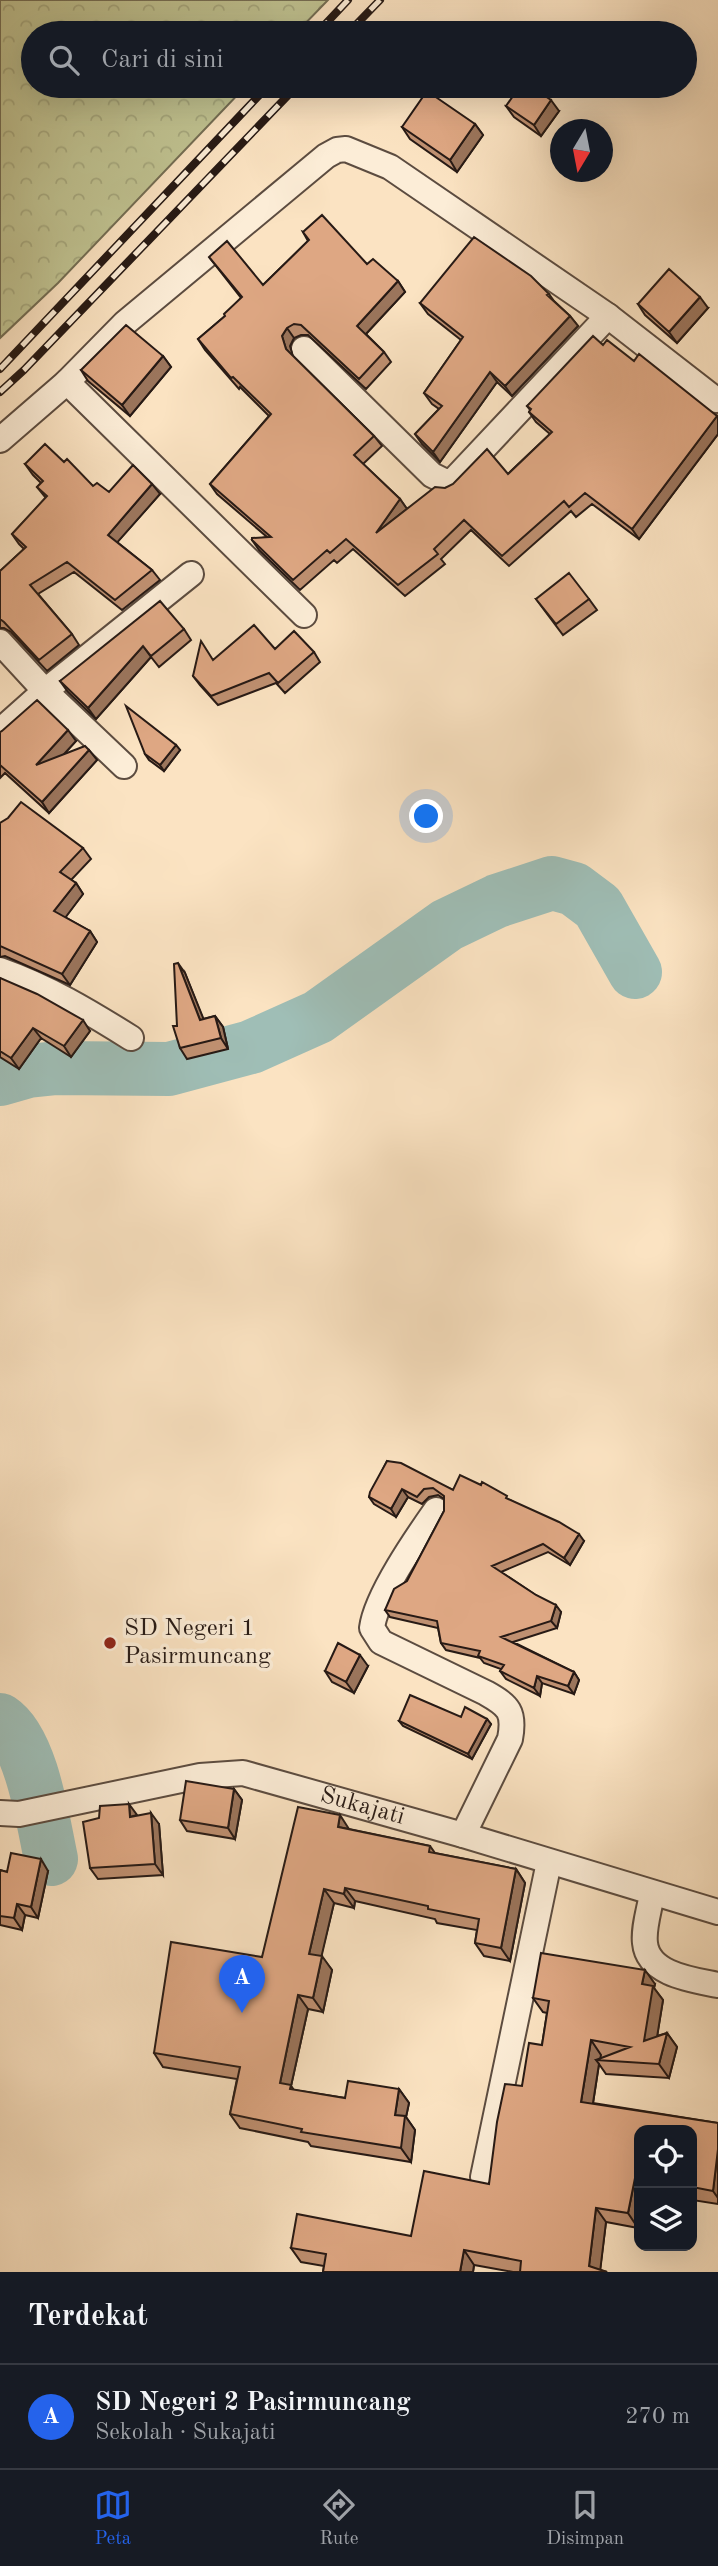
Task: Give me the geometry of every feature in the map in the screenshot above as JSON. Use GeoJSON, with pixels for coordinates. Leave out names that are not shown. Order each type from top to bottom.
{"type":"FeatureCollection","features":[{"type":"Feature","properties":{"kind":"street"},"geometry":{"type":"LineString","coordinates":[[0,440],[68,382],[135,314],[326,156],[346,149],[390,167],[608,316],[716,400]]}},
{"type":"Feature","properties":{"kind":"street"},"geometry":{"type":"LineString","coordinates":[[304,349],[432,475],[450,484],[608,316]]}},
{"type":"Feature","properties":{"kind":"street"},"geometry":{"type":"LineString","coordinates":[[68,382],[304,615]]}},
{"type":"Feature","properties":{"kind":"street"},"geometry":{"type":"LineString","coordinates":[[0,731],[45,691],[191,574]]}},
{"type":"Feature","properties":{"kind":"street"},"geometry":{"type":"LineString","coordinates":[[0,642],[45,691],[124,766]]}},
{"type":"Feature","properties":{"kind":"street"},"geometry":{"type":"LineString","coordinates":[[0,970],[34,982],[73,1002],[131,1038]]}},
{"type":"Feature","properties":{"kind":"street"},"geometry":{"type":"LineString","coordinates":[[436,1510],[412,1544],[379,1604],[372,1628],[381,1642],[486,1693],[502,1702],[511,1713],[513,1725],[510,1739],[463,1835]]}},
{"type":"Feature","properties":{"kind":"street","name":"Sukajati"},"geometry":{"type":"LineString","coordinates":[[9,1813],[53,1807],[200,1776],[243,1773],[463,1835],[718,1912]]}},
{"type":"Feature","properties":{"kind":"street"},"geometry":{"type":"LineString","coordinates":[[483,2177],[549,1862]]}},
{"type":"Feature","properties":{"kind":"street"},"geometry":{"type":"LineString","coordinates":[[652,1893],[644,1945],[656,1964],[674,1975],[718,1985]]}},
{"type":"Feature","properties":{"kind":"green space"},"geometry":{"type":"Polygon","coordinates":[[[0,0],[328,0],[308,21],[21,21],[21,98],[235,98],[58,283],[0,338],[0,0]]]}},
{"type":"Feature","properties":{"kind":"building"},"geometry":{"type":"Polygon","coordinates":[[[422,98],[437,98],[475,124],[450,160],[402,127],[422,98]]]}},
{"type":"Feature","properties":{"kind":"building"},"geometry":{"type":"Polygon","coordinates":[[[512,98],[551,100],[534,125],[506,106],[512,98]]]}},
{"type":"Feature","properties":{"kind":"building"},"geometry":{"type":"Polygon","coordinates":[[[322,215],[367,264],[373,259],[398,281],[357,326],[384,352],[359,379],[301,325],[294,324],[287,328],[282,336],[286,349],[374,436],[354,455],[400,499],[376,533],[435,487],[445,488],[453,484],[487,449],[508,474],[552,432],[529,412],[531,409],[527,406],[593,336],[603,345],[607,340],[634,361],[639,354],[717,416],[632,529],[585,493],[569,507],[564,501],[502,556],[464,520],[434,549],[438,554],[398,585],[346,539],[330,553],[327,550],[293,580],[252,540],[271,537],[210,484],[271,414],[231,378],[198,339],[242,297],[209,257],[227,241],[263,285],[309,240],[303,232],[322,215]]]}},
{"type":"Feature","properties":{"kind":"building"},"geometry":{"type":"Polygon","coordinates":[[[474,237],[531,276],[570,316],[505,386],[490,372],[433,452],[415,434],[442,406],[424,393],[463,337],[420,303],[474,237]]]}},
{"type":"Feature","properties":{"kind":"building"},"geometry":{"type":"Polygon","coordinates":[[[669,269],[700,297],[669,332],[638,304],[669,269]]]}},
{"type":"Feature","properties":{"kind":"building"},"geometry":{"type":"Polygon","coordinates":[[[126,325],[163,356],[122,405],[81,370],[126,325]]]}},
{"type":"Feature","properties":{"kind":"building"},"geometry":{"type":"Polygon","coordinates":[[[45,444],[64,462],[67,459],[93,486],[97,483],[109,492],[133,465],[152,484],[108,535],[152,570],[115,600],[67,562],[30,585],[72,634],[39,660],[0,619],[0,571],[26,547],[12,534],[47,496],[37,487],[43,481],[25,464],[45,444]]]}},
{"type":"Feature","properties":{"kind":"building"},"geometry":{"type":"Polygon","coordinates":[[[569,573],[589,599],[556,624],[536,599],[569,573]]]}},
{"type":"Feature","properties":{"kind":"building"},"geometry":{"type":"Polygon","coordinates":[[[160,601],[184,629],[151,656],[143,646],[88,708],[60,681],[160,601]]]}},
{"type":"Feature","properties":{"kind":"building"},"geometry":{"type":"Polygon","coordinates":[[[254,625],[275,649],[294,631],[314,652],[278,683],[269,673],[211,696],[193,676],[201,641],[213,660],[254,625]]]}},
{"type":"Feature","properties":{"kind":"building"},"geometry":{"type":"Polygon","coordinates":[[[37,700],[68,730],[36,765],[85,746],[89,750],[42,802],[0,765],[0,732],[37,700]]]}},
{"type":"Feature","properties":{"kind":"building"},"geometry":{"type":"Polygon","coordinates":[[[126,706],[176,745],[160,765],[145,754],[126,706]]]}},
{"type":"Feature","properties":{"kind":"building"},"geometry":{"type":"Polygon","coordinates":[[[21,802],[83,848],[60,872],[76,883],[54,911],[90,931],[62,974],[0,946],[0,823],[8,818],[21,802]]]}},
{"type":"Feature","properties":{"kind":"building"},"geometry":{"type":"Polygon","coordinates":[[[178,963],[200,1020],[215,1016],[221,1038],[180,1048],[173,1026],[177,1026],[174,964],[178,963]]]}},
{"type":"Feature","properties":{"kind":"building"},"geometry":{"type":"Polygon","coordinates":[[[0,978],[37,994],[83,1020],[64,1046],[33,1028],[11,1058],[0,1051],[0,978]]]}},
{"type":"Feature","properties":{"kind":"building"},"geometry":{"type":"Polygon","coordinates":[[[387,1461],[401,1463],[453,1490],[460,1475],[481,1485],[482,1482],[507,1496],[506,1498],[579,1534],[564,1558],[543,1544],[492,1566],[556,1605],[551,1621],[501,1637],[574,1672],[568,1686],[537,1676],[534,1688],[500,1671],[504,1665],[478,1656],[480,1651],[441,1643],[437,1621],[385,1610],[394,1589],[407,1581],[444,1511],[444,1496],[433,1488],[424,1489],[417,1497],[402,1489],[391,1509],[369,1497],[387,1461]]]}},
{"type":"Feature","properties":{"kind":"building"},"geometry":{"type":"Polygon","coordinates":[[[338,1643],[360,1655],[346,1682],[325,1671],[338,1643]]]}},
{"type":"Feature","properties":{"kind":"building"},"geometry":{"type":"Polygon","coordinates":[[[410,1695],[461,1717],[465,1707],[487,1719],[468,1754],[399,1721],[410,1695]]]}},
{"type":"Feature","properties":{"kind":"building"},"geometry":{"type":"Polygon","coordinates":[[[186,1781],[234,1789],[228,1828],[180,1820],[186,1781]]]}},
{"type":"Feature","properties":{"kind":"building"},"geometry":{"type":"Polygon","coordinates":[[[129,1804],[130,1817],[151,1813],[155,1864],[90,1868],[83,1822],[99,1818],[100,1806],[129,1804]]]}},
{"type":"Feature","properties":{"kind":"building"},"geometry":{"type":"Polygon","coordinates":[[[298,1807],[340,1815],[338,1827],[430,1846],[429,1852],[516,1869],[501,1948],[475,1943],[479,1919],[345,1888],[344,1894],[324,1889],[309,1954],[322,1956],[313,1998],[298,1995],[280,2083],[291,2085],[290,2089],[345,2098],[348,2081],[399,2089],[395,2115],[405,2116],[401,2148],[301,2132],[302,2129],[230,2114],[240,2067],[154,2053],[171,1942],[262,1957],[298,1807]]]}},
{"type":"Feature","properties":{"kind":"building"},"geometry":{"type":"Polygon","coordinates":[[[11,1853],[41,1859],[31,1907],[17,1904],[14,1918],[0,1916],[0,1870],[7,1872],[11,1853]]]}},
{"type":"Feature","properties":{"kind":"building"},"geometry":{"type":"Polygon","coordinates":[[[541,1953],[645,1970],[642,1984],[653,1986],[644,2041],[667,2033],[659,2064],[596,2060],[630,2047],[591,2040],[581,2102],[718,2123],[713,2191],[697,2188],[697,2125],[634,2125],[634,2183],[628,2213],[596,2208],[589,2266],[607,2272],[520,2272],[521,2261],[464,2250],[460,2272],[323,2272],[326,2254],[291,2248],[297,2214],[411,2236],[424,2171],[489,2184],[505,2084],[522,2086],[529,2043],[542,2045],[549,2001],[533,1998],[541,1953]]]}},
{"type":"Feature","properties":{"kind":"waterway"},"geometry":{"type":"LineString","coordinates":[[0,1079],[28,1071],[57,1068],[169,1069],[251,1047],[318,1017],[447,925],[497,901],[552,883],[574,889],[598,907],[635,972]]}},
{"type":"Feature","properties":{"kind":"waterway"},"geometry":{"type":"LineString","coordinates":[[0,1720],[11,1730],[28,1763],[40,1804],[51,1859]]}},
{"type":"Feature","properties":{"kind":"railway"},"geometry":{"type":"LineString","coordinates":[[328,21],[348,0]]}},
{"type":"Feature","properties":{"kind":"railway"},"geometry":{"type":"LineString","coordinates":[[360,21],[380,0]]}},
{"type":"Feature","properties":{"kind":"railway"},"geometry":{"type":"LineString","coordinates":[[0,369],[257,98]]}},
{"type":"Feature","properties":{"kind":"railway"},"geometry":{"type":"LineString","coordinates":[[0,392],[285,98]]}},
{"type":"Feature","properties":{"kind":"place","name":"SD Negeri 1 Pasirmuncang"},"geometry":{"type":"Point","coordinates":[110,1643]}},
{"type":"Feature","properties":{"kind":"place","name":"SD Negeri 2 Pasirmuncang"},"geometry":{"type":"Point","coordinates":[242,2013]}}]}
